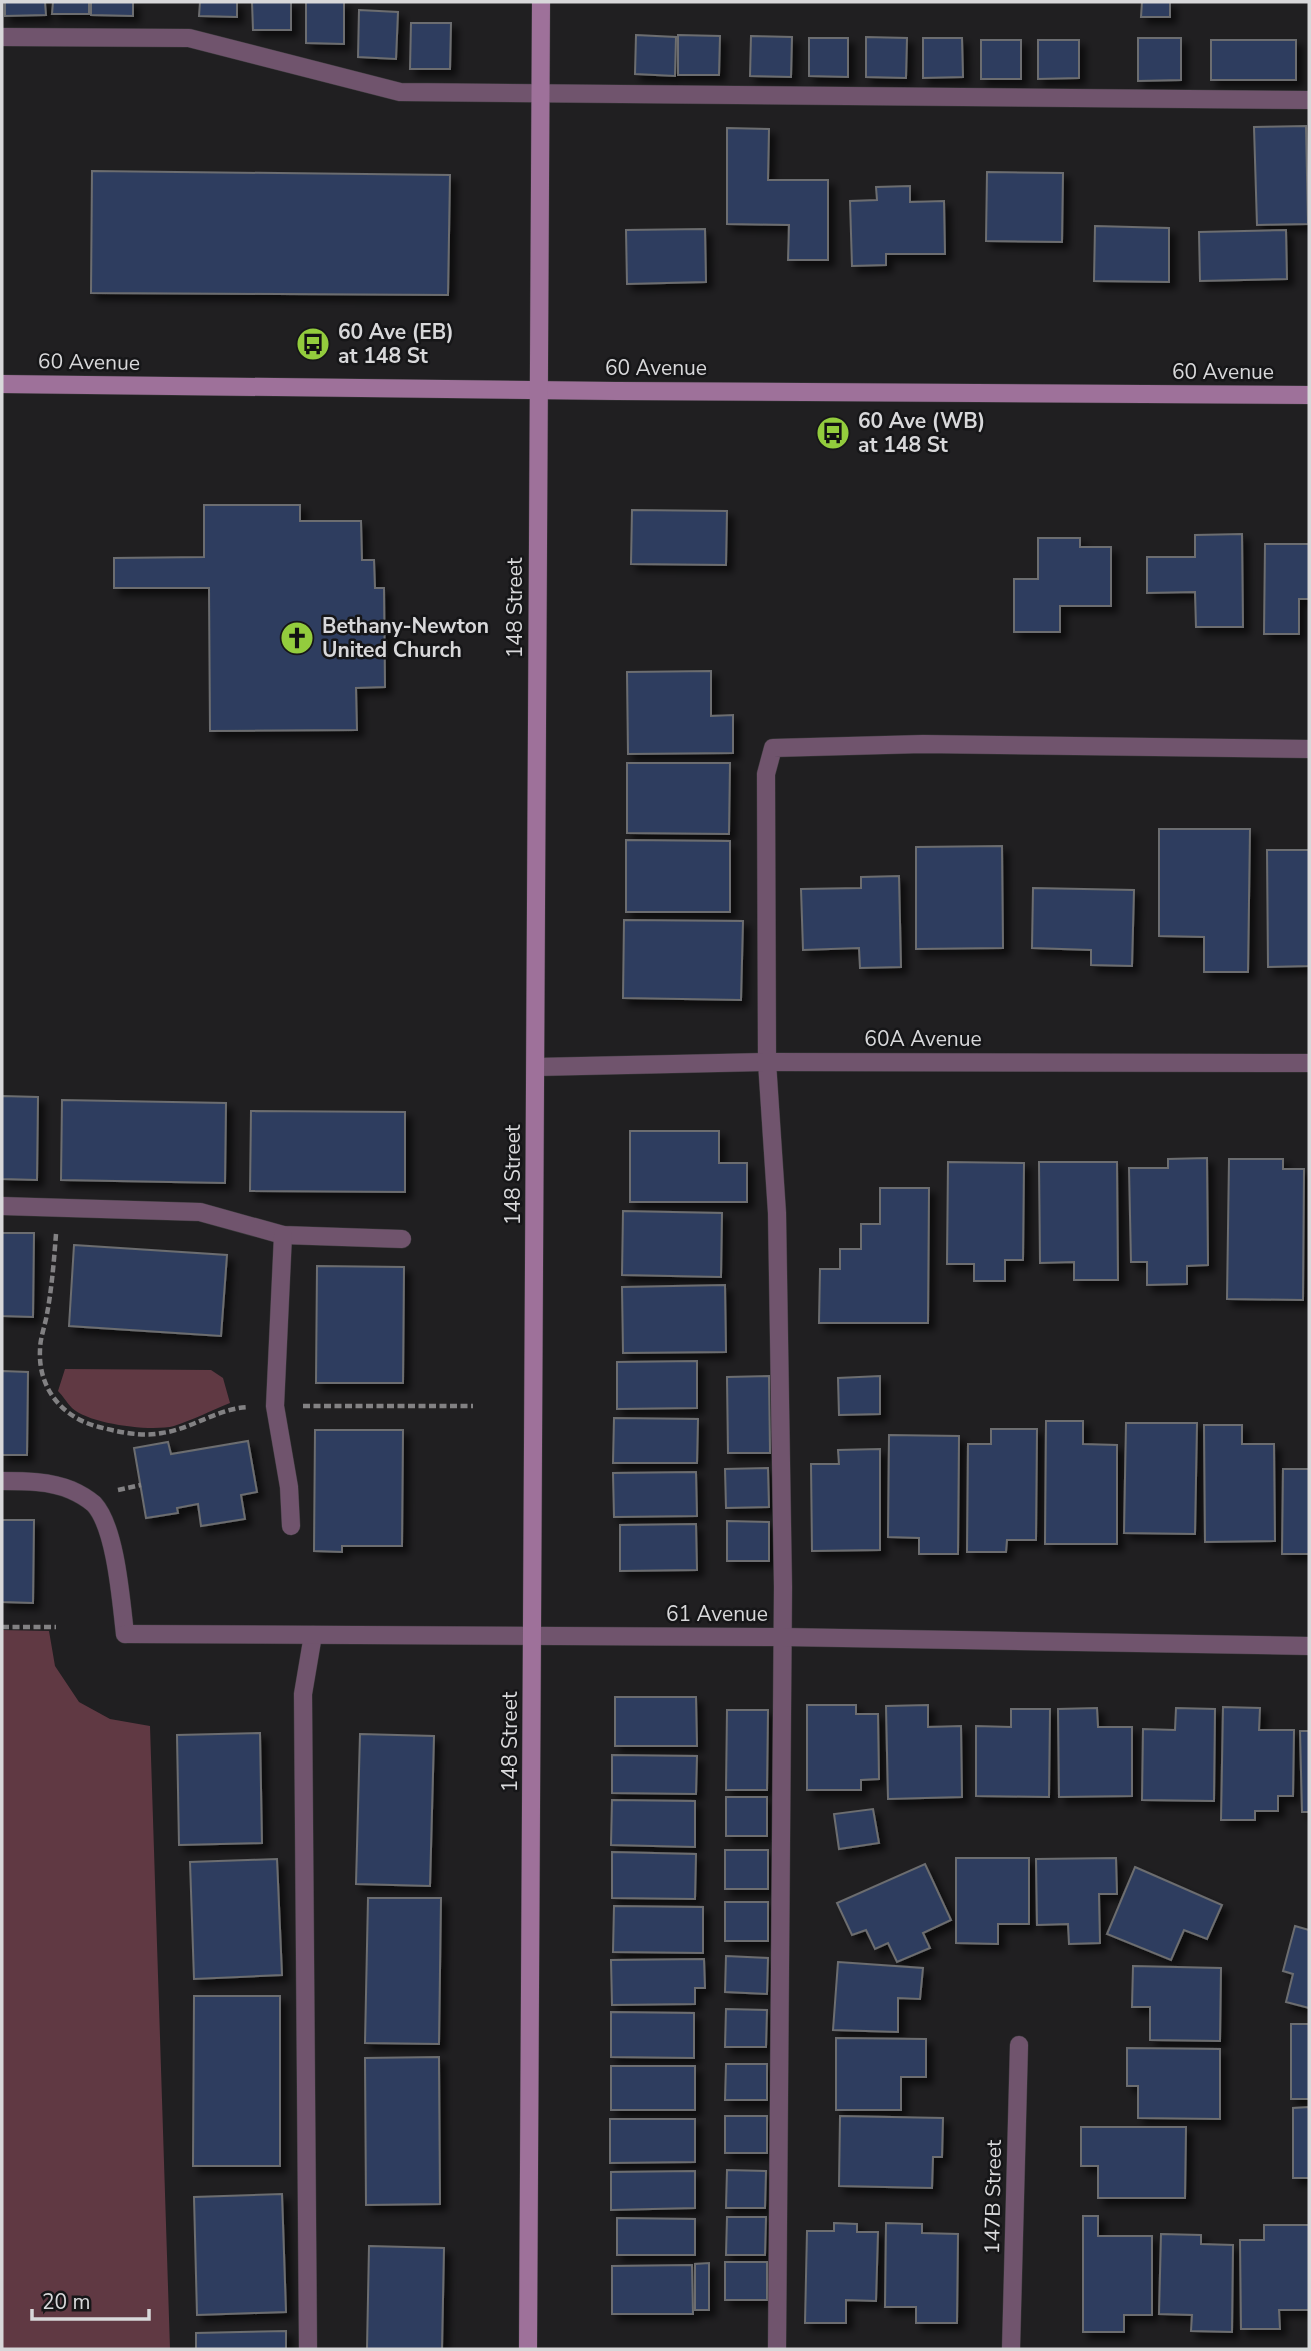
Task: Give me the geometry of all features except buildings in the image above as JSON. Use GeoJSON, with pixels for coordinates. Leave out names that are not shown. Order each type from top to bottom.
{"type":"FeatureCollection","features":[{"type":"Feature","properties":{"kind":"main road","name":"148 Street"},"geometry":{"type":"LineString","coordinates":[[528,2349],[541,2]]}},
{"type":"Feature","properties":{"kind":"main road","name":"60 Avenue"},"geometry":{"type":"LineString","coordinates":[[2,384],[1309,395]]}},
{"type":"Feature","properties":{"kind":"street"},"geometry":{"type":"LineString","coordinates":[[2,37],[189,38],[400,92],[1309,100]]}},
{"type":"Feature","properties":{"kind":"street"},"geometry":{"type":"LineString","coordinates":[[777,2349],[783,1637],[777,1213],[767,1062],[766,774],[774,748],[923,744],[1309,749]]}},
{"type":"Feature","properties":{"kind":"street","name":"60A Avenue"},"geometry":{"type":"LineString","coordinates":[[536,1067],[767,1062],[1309,1063]]}},
{"type":"Feature","properties":{"kind":"street"},"geometry":{"type":"LineString","coordinates":[[2,1206],[200,1212],[283,1235],[402,1239]]}},
{"type":"Feature","properties":{"kind":"street"},"geometry":{"type":"LineString","coordinates":[[283,1235],[275,1406],[289,1487],[291,1526]]}},
{"type":"Feature","properties":{"kind":"street","name":"61 Avenue"},"geometry":{"type":"LineString","coordinates":[[2,1481],[32,1482],[69,1489],[94,1505],[108,1532],[125,1634],[783,1637],[1309,1646]]}},
{"type":"Feature","properties":{"kind":"street"},"geometry":{"type":"LineString","coordinates":[[309,2349],[303,1694],[313,1635]]}},
{"type":"Feature","properties":{"kind":"street","name":"147B Street"},"geometry":{"type":"LineString","coordinates":[[1012,2349],[1019,2045]]}},
{"type":"Feature","properties":{"kind":"path"},"geometry":{"type":"LineString","coordinates":[[59,1209],[47,1313],[40,1348],[40,1371],[49,1392],[62,1410],[82,1423],[145,1435],[176,1430],[227,1410],[275,1406]]}},
{"type":"Feature","properties":{"kind":"path"},"geometry":{"type":"LineString","coordinates":[[326,1406],[473,1406]]}},
{"type":"Feature","properties":{"kind":"path"},"geometry":{"type":"LineString","coordinates":[[2,1627],[56,1627]]}},
{"type":"Feature","properties":{"kind":"shaded area"},"geometry":{"type":"Polygon","coordinates":[[[65,1369],[211,1370],[223,1378],[230,1403],[181,1424],[164,1428],[106,1422],[80,1414],[58,1391],[65,1369]]]}},
{"type":"Feature","properties":{"kind":"shaded area"},"geometry":{"type":"Polygon","coordinates":[[[2,1630],[49,1631],[55,1666],[79,1702],[110,1719],[150,1726],[170,2349],[2,2349],[2,1630]]]}},
{"type":"Feature","properties":{"kind":"place","name":"60 Ave (EB) at 148 St"},"geometry":{"type":"Point","coordinates":[313,344]}},
{"type":"Feature","properties":{"kind":"place","name":"60 Ave (WB) at 148 St"},"geometry":{"type":"Point","coordinates":[833,433]}},
{"type":"Feature","properties":{"kind":"place","name":"Bethany-Newton United Church"},"geometry":{"type":"Point","coordinates":[297,638]}}]}
